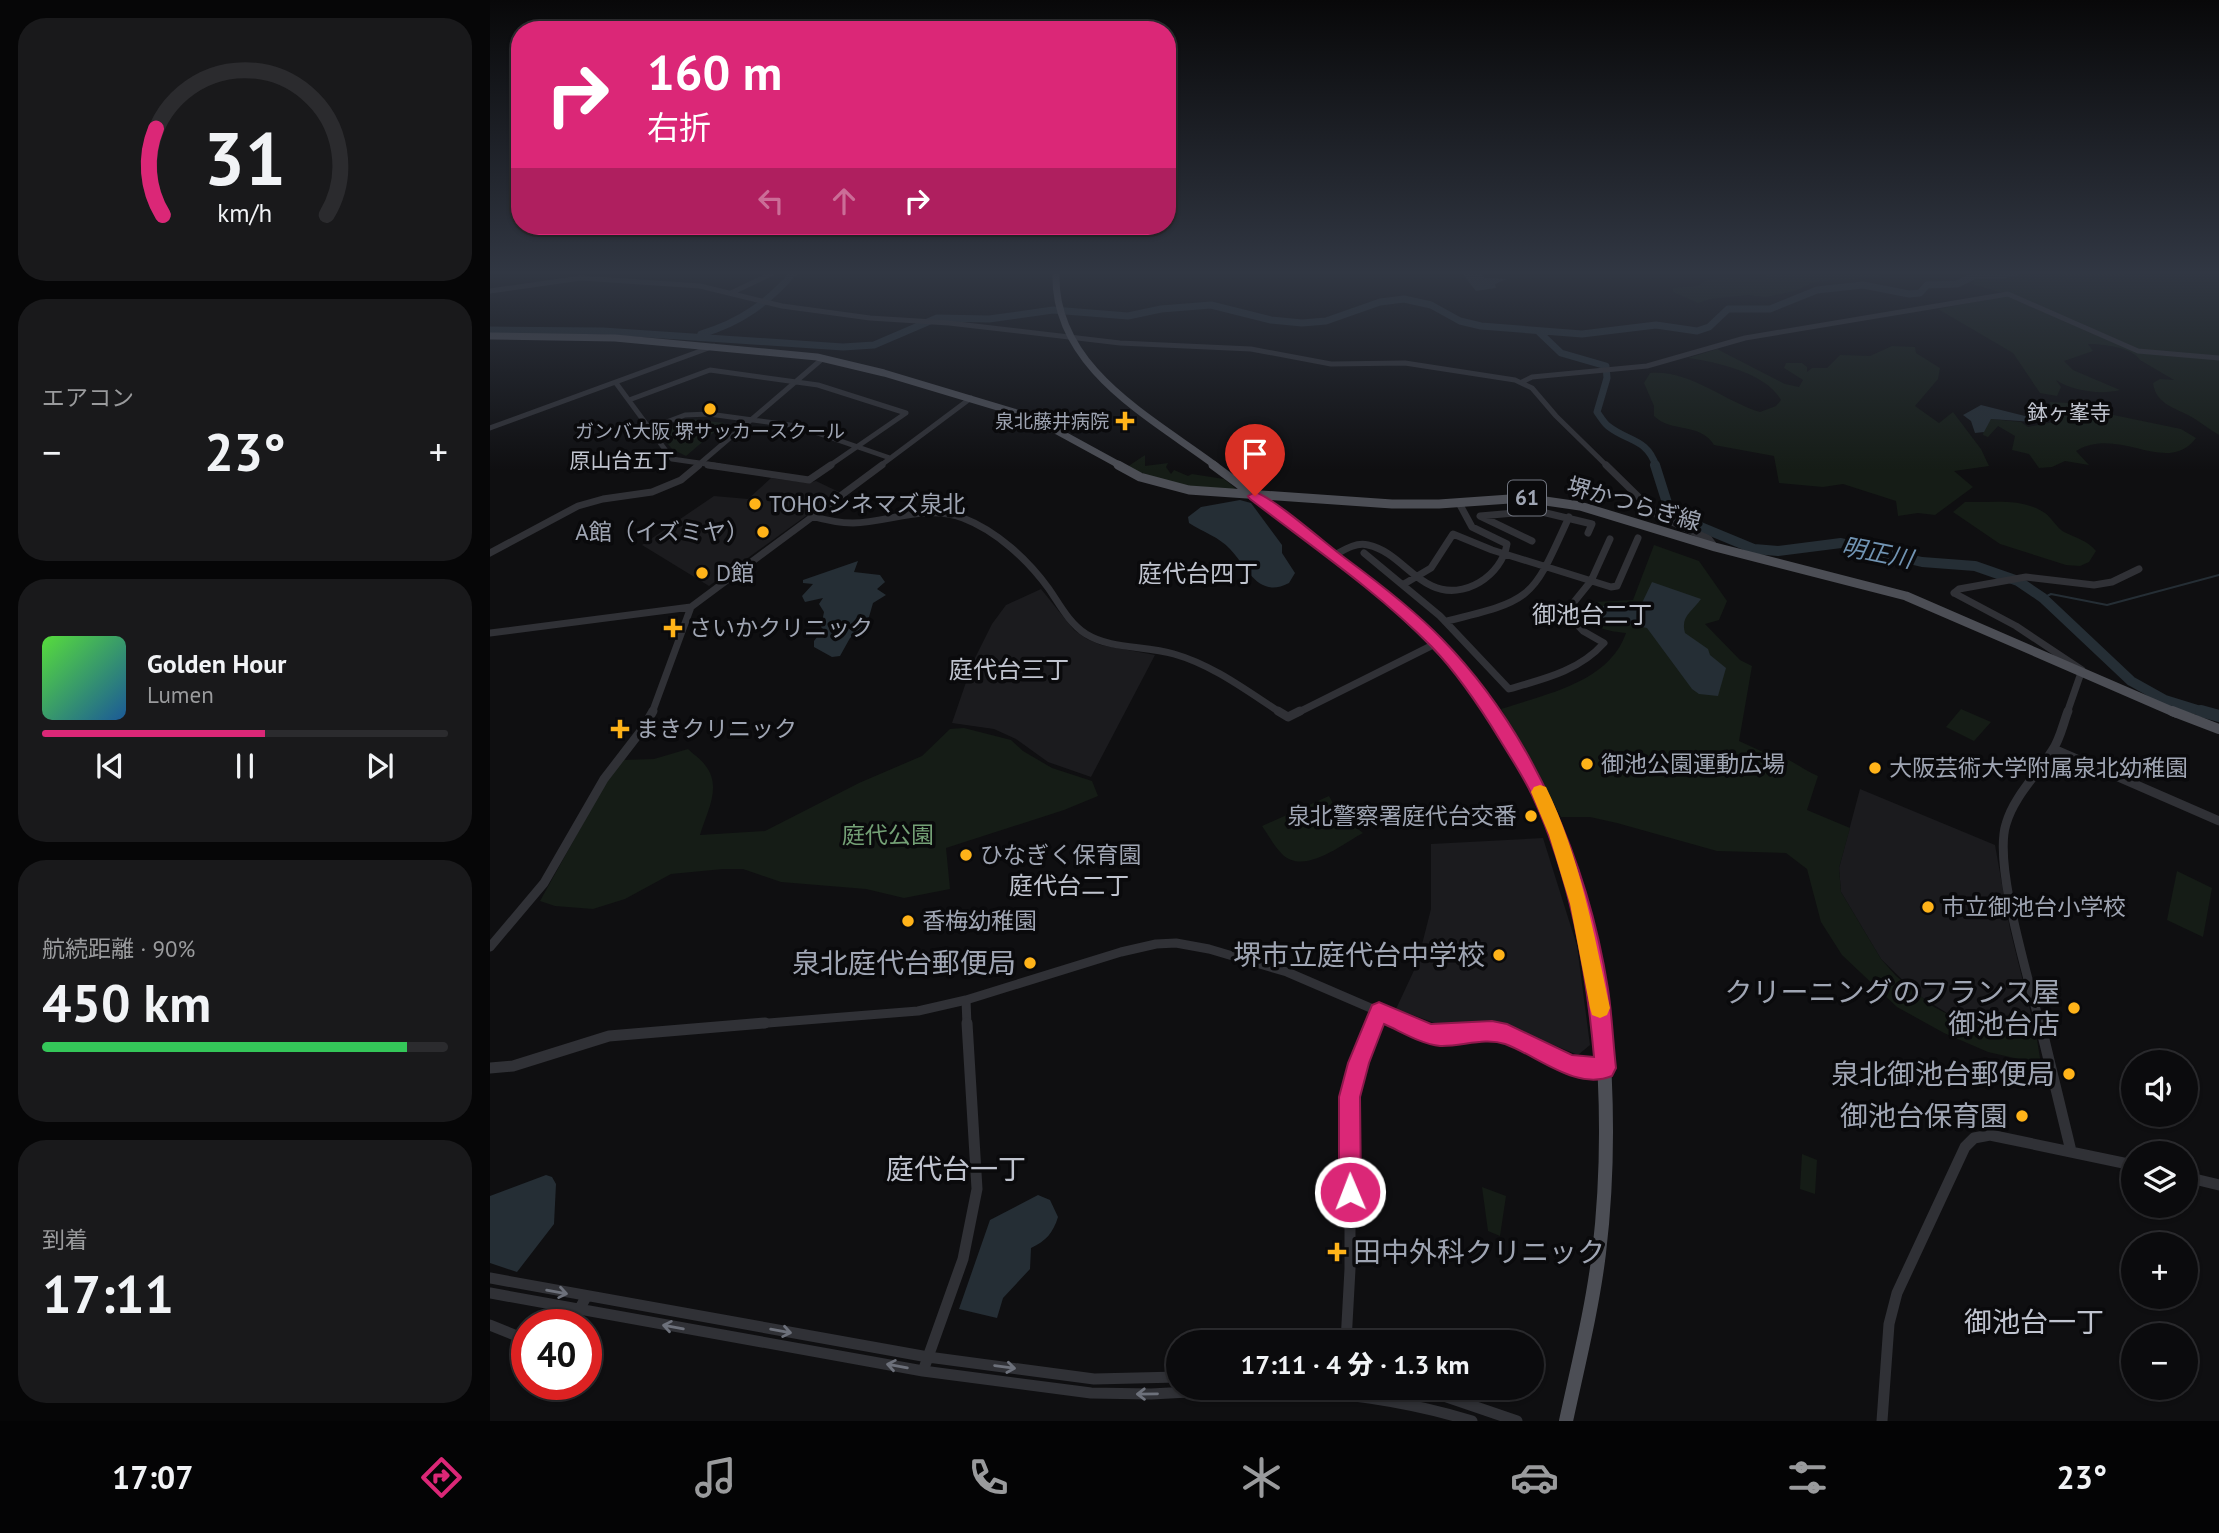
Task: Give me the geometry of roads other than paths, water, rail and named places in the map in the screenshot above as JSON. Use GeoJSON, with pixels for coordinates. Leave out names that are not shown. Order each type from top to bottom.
{"type":"FeatureCollection","features":[{"type":"Feature","properties":{"kind":"main road","name":"堺かつらぎ線"},"geometry":{"type":"LineString","coordinates":[[503,337],[613,340],[712,348],[821,360],[884,373],[1014,412],[1140,477],[1189,490],[1392,503],[1459,503],[1524,498],[1555,500],[1715,547],[1906,596],[2082,674],[2219,729]]}},
{"type":"Feature","properties":{"kind":"main road"},"geometry":{"type":"LineString","coordinates":[[1071,338],[1094,370],[1142,412],[1390,600],[1437,643],[1480,694],[1539,790],[1579,904],[1590,950],[1598,988],[1605,1068],[1606,1151],[1601,1233],[1566,1421]]}},
{"type":"Feature","properties":{"kind":"street"},"geometry":{"type":"LineString","coordinates":[[1065,337],[1251,349],[1331,364],[1405,363],[1522,382],[1532,388],[1556,416],[1657,515],[1709,539],[1715,547]]}},
{"type":"Feature","properties":{"kind":"street"},"geometry":{"type":"LineString","coordinates":[[1522,382],[1532,377],[1639,367],[1749,337]]}},
{"type":"Feature","properties":{"kind":"street"},"geometry":{"type":"LineString","coordinates":[[2107,337],[2138,351],[2219,358]]}},
{"type":"Feature","properties":{"kind":"street"},"geometry":{"type":"LineString","coordinates":[[490,428],[712,348]]}},
{"type":"Feature","properties":{"kind":"street"},"geometry":{"type":"LineString","coordinates":[[490,553],[578,506],[666,488],[681,480],[821,360]]}},
{"type":"Feature","properties":{"kind":"street"},"geometry":{"type":"LineString","coordinates":[[616,383],[672,459],[809,480],[906,413],[818,385],[710,370],[629,400]]}},
{"type":"Feature","properties":{"kind":"street"},"geometry":{"type":"LineString","coordinates":[[490,633],[691,607],[971,398]]}},
{"type":"Feature","properties":{"kind":"street"},"geometry":{"type":"LineString","coordinates":[[648,429],[697,413],[752,419],[797,426],[890,458]]}},
{"type":"Feature","properties":{"kind":"street"},"geometry":{"type":"LineString","coordinates":[[1333,556],[1357,544],[1366,544],[1379,548],[1432,586],[1450,590],[1494,576],[1507,555],[1507,544],[1499,537],[1470,528],[1464,522],[1459,503]]}},
{"type":"Feature","properties":{"kind":"street"},"geometry":{"type":"LineString","coordinates":[[1532,541],[1480,516],[1538,511],[1592,524],[1588,533]]}},
{"type":"Feature","properties":{"kind":"street"},"geometry":{"type":"LineString","coordinates":[[811,516],[847,525],[924,513],[963,518],[1026,559],[1071,620],[1096,639],[1172,653],[1195,662],[1288,717],[1437,643]]}},
{"type":"Feature","properties":{"kind":"street"},"geometry":{"type":"LineString","coordinates":[[1447,621],[1507,605],[1525,596],[1535,586],[1569,517]]}},
{"type":"Feature","properties":{"kind":"street"},"geometry":{"type":"LineString","coordinates":[[1404,584],[1431,568],[1453,534],[1507,555],[1611,587],[1618,586],[1638,538]]}},
{"type":"Feature","properties":{"kind":"street"},"geometry":{"type":"LineString","coordinates":[[1364,553],[1465,637],[1508,690],[1561,673],[1587,662],[1598,652],[1604,643],[1583,631],[1572,619],[1574,602],[1591,581],[1609,539]]}},
{"type":"Feature","properties":{"kind":"street"},"geometry":{"type":"LineString","coordinates":[[2071,1151],[2003,861],[2002,843],[2008,818],[2054,749],[2082,674],[2079,667],[2042,642],[1954,593],[1959,589],[2010,579],[2094,585],[2112,582],[2139,569]]}},
{"type":"Feature","properties":{"kind":"street"},"geometry":{"type":"LineString","coordinates":[[490,947],[544,883],[604,779],[644,727],[658,701],[691,607]]}},
{"type":"Feature","properties":{"kind":"street"},"geometry":{"type":"LineString","coordinates":[[2054,749],[2219,821]]}},
{"type":"Feature","properties":{"kind":"street"},"geometry":{"type":"LineString","coordinates":[[490,1068],[513,1066],[610,1036],[896,1014],[966,1000],[1121,952],[1156,944],[1176,943],[1209,949],[1287,972],[1430,1034],[1443,1036],[1492,1031],[1507,1035],[1571,1065],[1605,1068]]}},
{"type":"Feature","properties":{"kind":"street"},"geometry":{"type":"LineString","coordinates":[[923,1371],[966,1252],[977,1189],[966,1000]]}},
{"type":"Feature","properties":{"kind":"street"},"geometry":{"type":"LineString","coordinates":[[1347,1330],[1350,1269],[1350,1097],[1359,1063],[1379,1012]]}},
{"type":"Feature","properties":{"kind":"street"},"geometry":{"type":"LineString","coordinates":[[1882,1421],[1887,1337],[1897,1293],[1965,1147],[1974,1138],[1990,1135],[2121,1161]]}},
{"type":"Feature","properties":{"kind":"street"},"geometry":{"type":"LineString","coordinates":[[2198,1180],[2219,1185]]}},
{"type":"Feature","properties":{"kind":"street"},"geometry":{"type":"LineString","coordinates":[[490,1278],[928,1357],[1094,1379],[1166,1377]]}},
{"type":"Feature","properties":{"kind":"street"},"geometry":{"type":"LineString","coordinates":[[490,1293],[574,1309]]}},
{"type":"Feature","properties":{"kind":"street"},"geometry":{"type":"LineString","coordinates":[[580,1309],[586,1297]]}},
{"type":"Feature","properties":{"kind":"street"},"geometry":{"type":"LineString","coordinates":[[602,1314],[923,1371],[1091,1393],[1166,1393]]}},
{"type":"Feature","properties":{"kind":"street"},"geometry":{"type":"LineString","coordinates":[[490,1325],[511,1334]]}},
{"type":"Feature","properties":{"kind":"street"},"geometry":{"type":"LineString","coordinates":[[1394,1400],[1439,1409],[1472,1421]]}},
{"type":"Feature","properties":{"kind":"street"},"geometry":{"type":"LineString","coordinates":[[1456,1400],[1517,1421]]}},
{"type":"Feature","properties":{"kind":"waterway"},"geometry":{"type":"LineString","coordinates":[[698,337],[843,347],[874,345],[892,337]]}},
{"type":"Feature","properties":{"kind":"waterway","name":"明正川"},"geometry":{"type":"LineString","coordinates":[[1545,337],[1561,353],[1606,366],[1607,378],[1597,412],[1608,426],[1648,450],[1656,466]]}},
{"type":"Feature","properties":{"kind":"waterway","name":"明正川"},"geometry":{"type":"LineString","coordinates":[[1655,465],[1668,506],[1679,518],[1754,549],[1778,551],[1841,543],[1922,562],[1975,566],[2018,581],[2043,598],[2131,681],[2165,700],[2207,713]]}},
{"type":"Feature","properties":{"kind":"waterway"},"geometry":{"type":"LineString","coordinates":[[2043,598],[2051,594],[2107,605],[2219,575]]}},
{"type":"Feature","properties":{"kind":"waterway","name":"明正川"},"geometry":{"type":"LineString","coordinates":[[2201,711],[2219,716]]}},
{"type":"Feature","properties":{"kind":"place","name":"ガンバ大阪 堺サッカースクール"},"geometry":{"type":"Point","coordinates":[710,409]}},
{"type":"Feature","properties":{"kind":"place","name":"泉北藤井病院"},"geometry":{"type":"Point","coordinates":[1125,421]}},
{"type":"Feature","properties":{"kind":"place","name":"TOHOシネマズ泉北"},"geometry":{"type":"Point","coordinates":[755,504]}},
{"type":"Feature","properties":{"kind":"place","name":"A館（イズミヤ）"},"geometry":{"type":"Point","coordinates":[763,532]}},
{"type":"Feature","properties":{"kind":"place","name":"D館"},"geometry":{"type":"Point","coordinates":[702,573]}},
{"type":"Feature","properties":{"kind":"place","name":"さいかクリニック"},"geometry":{"type":"Point","coordinates":[673,628]}},
{"type":"Feature","properties":{"kind":"place","name":"まきクリニック"},"geometry":{"type":"Point","coordinates":[620,729]}},
{"type":"Feature","properties":{"kind":"place","name":"御池公園運動広場"},"geometry":{"type":"Point","coordinates":[1587,764]}},
{"type":"Feature","properties":{"kind":"place","name":"大阪芸術大学附属泉北幼稚園"},"geometry":{"type":"Point","coordinates":[1875,768]}},
{"type":"Feature","properties":{"kind":"place","name":"泉北警察署庭代台交番"},"geometry":{"type":"Point","coordinates":[1531,816]}},
{"type":"Feature","properties":{"kind":"place","name":"ひなぎく保育園"},"geometry":{"type":"Point","coordinates":[966,855]}},
{"type":"Feature","properties":{"kind":"place","name":"市立御池台小学校"},"geometry":{"type":"Point","coordinates":[1928,907]}},
{"type":"Feature","properties":{"kind":"place","name":"香梅幼稚園"},"geometry":{"type":"Point","coordinates":[908,921]}},
{"type":"Feature","properties":{"kind":"place","name":"堺市立庭代台中学校"},"geometry":{"type":"Point","coordinates":[1499,955]}},
{"type":"Feature","properties":{"kind":"place","name":"泉北庭代台郵便局"},"geometry":{"type":"Point","coordinates":[1030,963]}},
{"type":"Feature","properties":{"kind":"place","name":"クリーニングのフランス屋 御池台店"},"geometry":{"type":"Point","coordinates":[2074,1008]}},
{"type":"Feature","properties":{"kind":"place","name":"泉北御池台郵便局"},"geometry":{"type":"Point","coordinates":[2069,1074]}},
{"type":"Feature","properties":{"kind":"place","name":"御池台保育園"},"geometry":{"type":"Point","coordinates":[2022,1116]}},
{"type":"Feature","properties":{"kind":"place","name":"田中外科クリニック"},"geometry":{"type":"Point","coordinates":[1337,1252]}},
{"type":"Feature","properties":{"kind":"district","name":"鉢ヶ峯寺"},"geometry":{"type":"Point","coordinates":[2069,413]}},
{"type":"Feature","properties":{"kind":"district","name":"原山台五丁"},"geometry":{"type":"Point","coordinates":[622,461]}},
{"type":"Feature","properties":{"kind":"district","name":"庭代台四丁"},"geometry":{"type":"Point","coordinates":[1198,574]}},
{"type":"Feature","properties":{"kind":"district","name":"御池台二丁"},"geometry":{"type":"Point","coordinates":[1592,615]}},
{"type":"Feature","properties":{"kind":"district","name":"庭代台三丁"},"geometry":{"type":"Point","coordinates":[1009,670]}},
{"type":"Feature","properties":{"kind":"district","name":"庭代台二丁"},"geometry":{"type":"Point","coordinates":[1069,886]}},
{"type":"Feature","properties":{"kind":"district","name":"庭代台一丁"},"geometry":{"type":"Point","coordinates":[956,1169]}},
{"type":"Feature","properties":{"kind":"district","name":"御池台一丁"},"geometry":{"type":"Point","coordinates":[2034,1322]}},
{"type":"Feature","properties":{"kind":"park label","name":"庭代公園"},"geometry":{"type":"Point","coordinates":[888,835]}}]}
